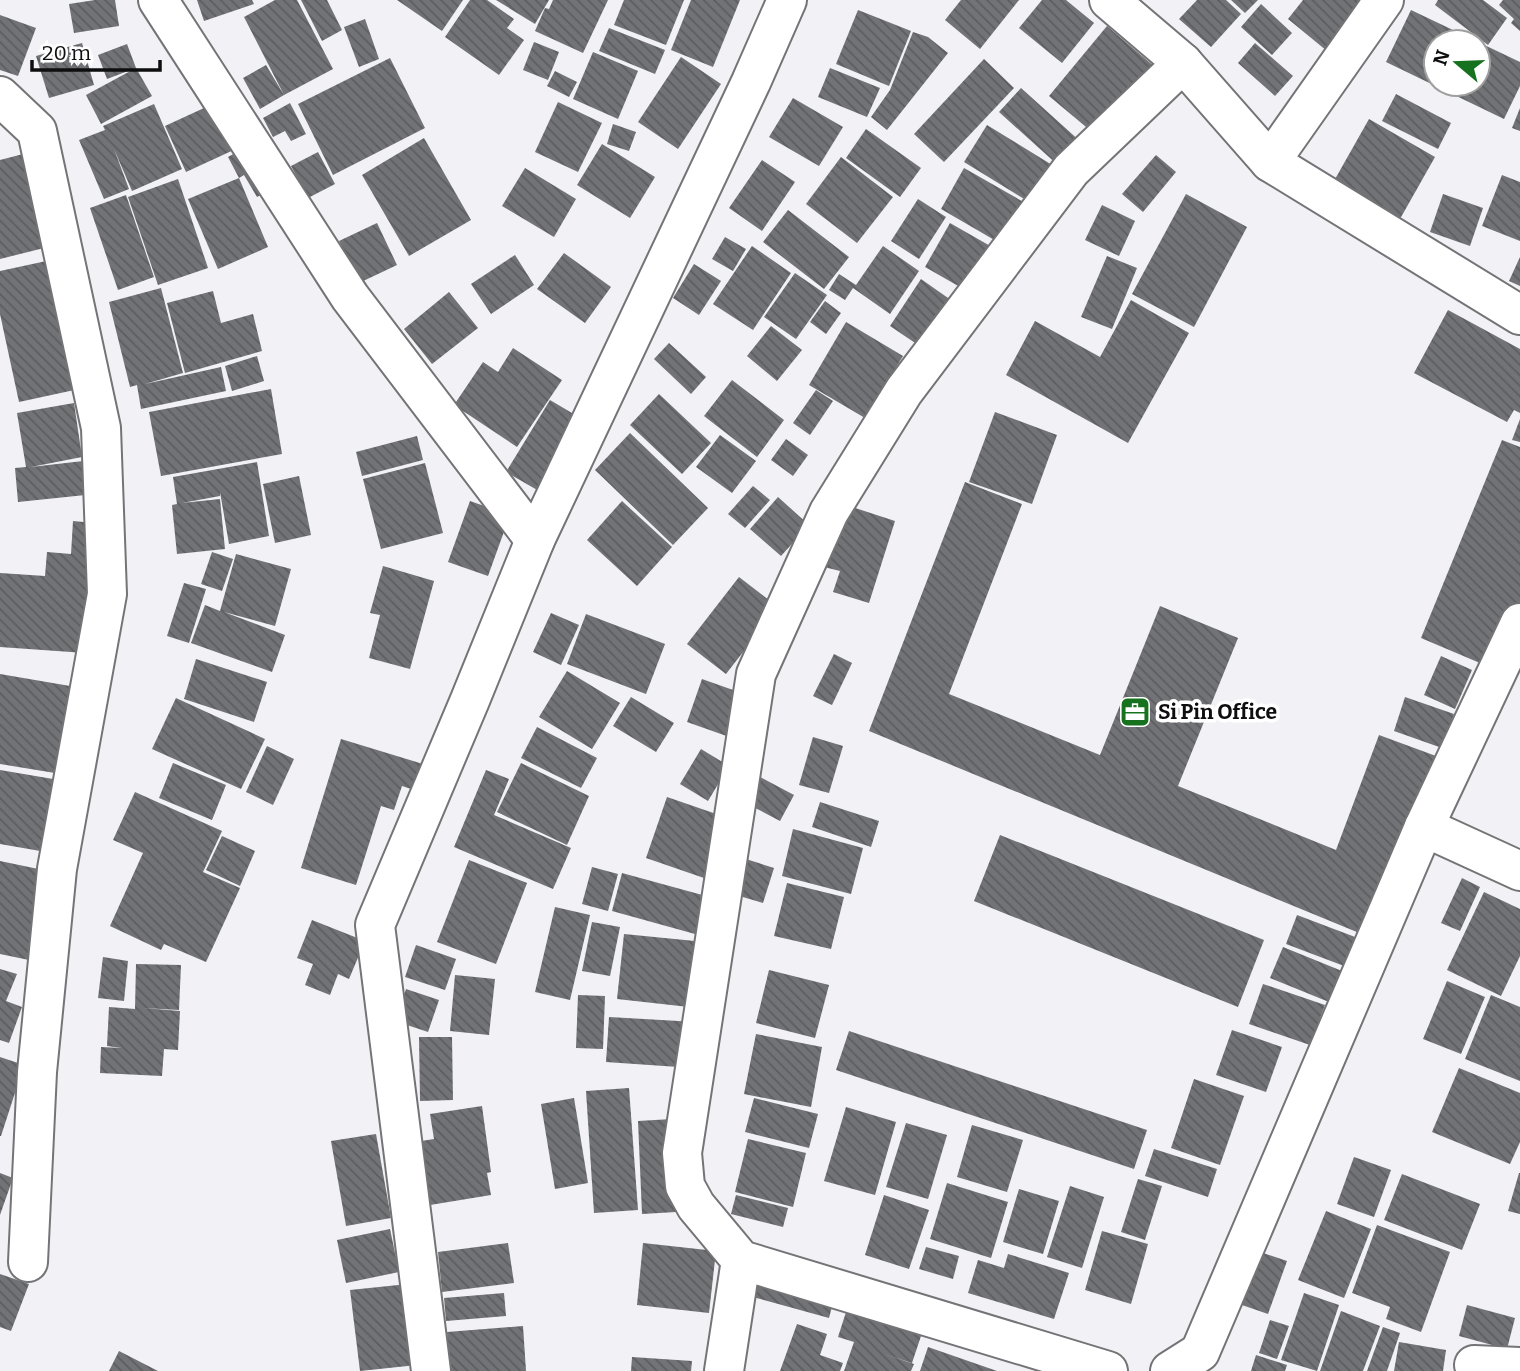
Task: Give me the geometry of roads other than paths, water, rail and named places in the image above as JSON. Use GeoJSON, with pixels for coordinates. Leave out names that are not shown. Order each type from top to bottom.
{"type":"FeatureCollection","features":[{"type":"Feature","properties":{"kind":"street"},"geometry":{"type":"LineString","coordinates":[[158,0],[350,297],[535,540]]}},
{"type":"Feature","properties":{"kind":"street"},"geometry":{"type":"LineString","coordinates":[[432,1371],[375,925],[535,540],[787,0]]}},
{"type":"Feature","properties":{"kind":"street"},"geometry":{"type":"LineString","coordinates":[[1109,0],[1183,63],[1270,162],[1520,315]]}},
{"type":"Feature","properties":{"kind":"street"},"geometry":{"type":"LineString","coordinates":[[1270,162],[1384,0]]}},
{"type":"Feature","properties":{"kind":"street"},"geometry":{"type":"LineString","coordinates":[[1108,1371],[741,1261],[696,1206],[685,1186],[682,1153],[756,674],[829,512],[904,391],[1071,170],[1183,63]]}},
{"type":"Feature","properties":{"kind":"street"},"geometry":{"type":"LineString","coordinates":[[0,96],[37,131],[101,428],[107,594],[57,869],[37,1072],[28,1262]]}},
{"type":"Feature","properties":{"kind":"street"},"geometry":{"type":"LineString","coordinates":[[1170,1371],[1200,1352],[1424,827],[1520,623]]}},
{"type":"Feature","properties":{"kind":"street"},"geometry":{"type":"LineString","coordinates":[[1424,827],[1520,871]]}},
{"type":"Feature","properties":{"kind":"street"},"geometry":{"type":"LineString","coordinates":[[724,1371],[741,1261]]}},
{"type":"Feature","properties":{"kind":"street"},"geometry":{"type":"LineString","coordinates":[[1474,1365],[1520,1367]]}},
{"type":"Feature","properties":{"kind":"place","name":"Si Pin Office"},"geometry":{"type":"Point","coordinates":[1135,712]}}]}
